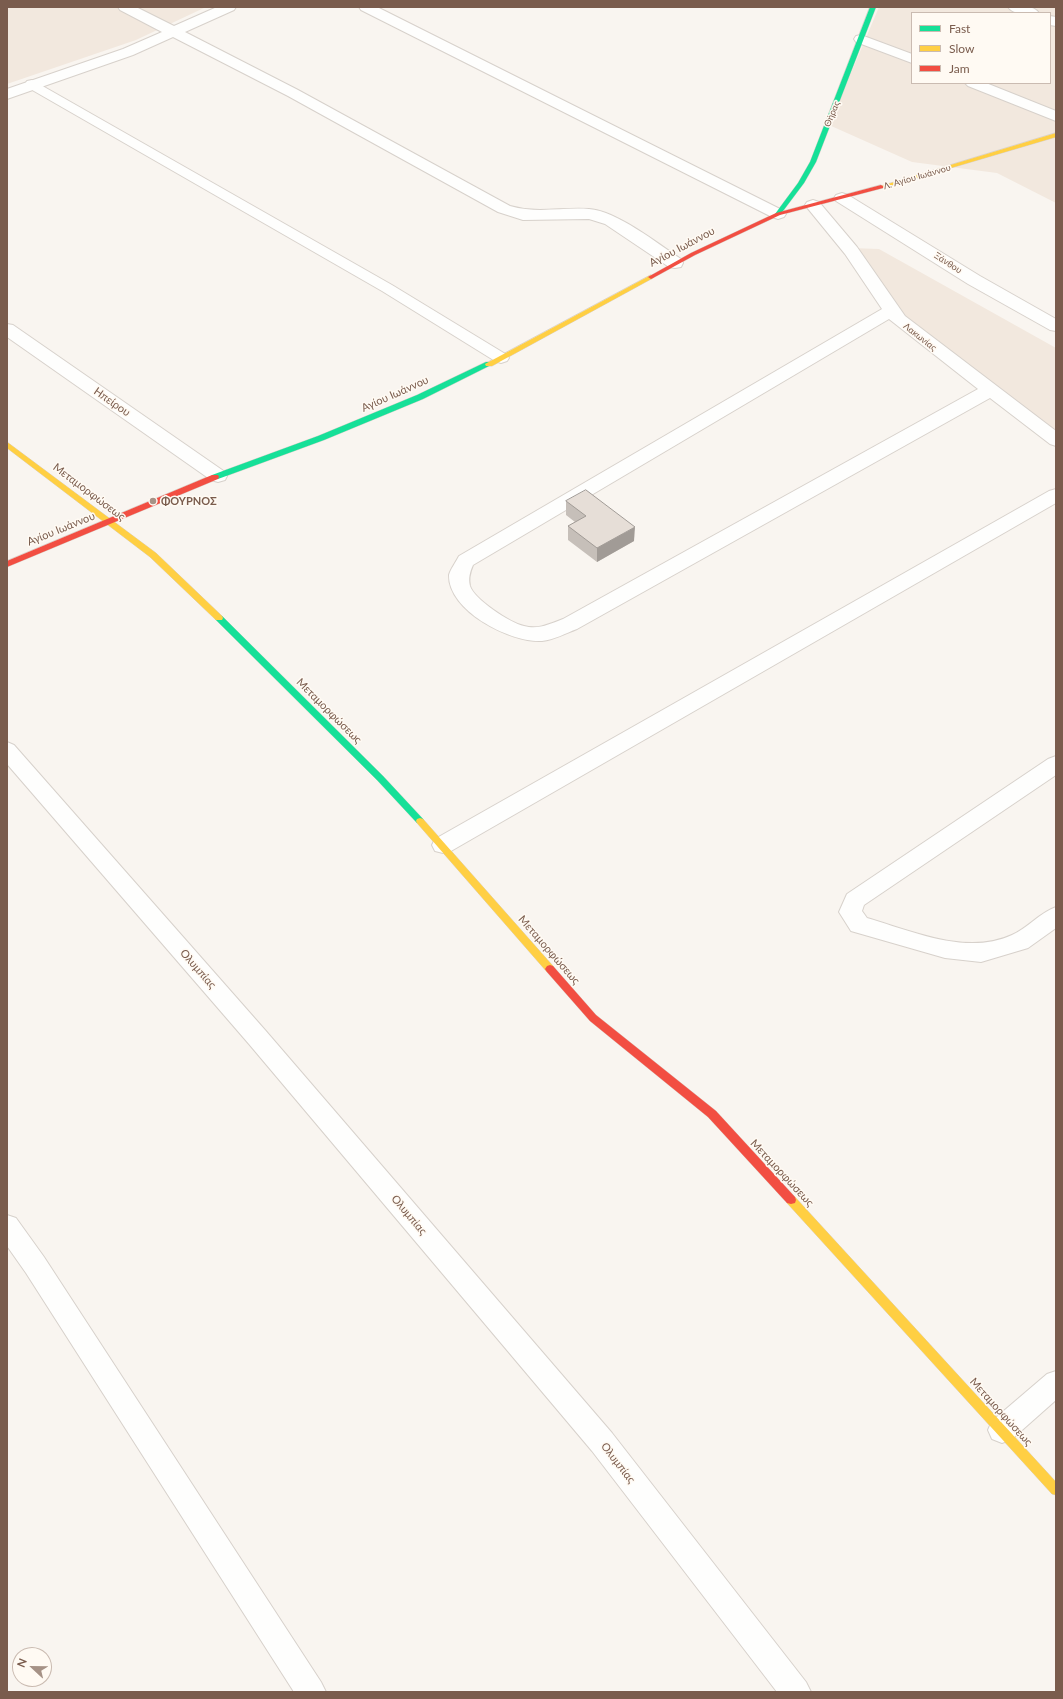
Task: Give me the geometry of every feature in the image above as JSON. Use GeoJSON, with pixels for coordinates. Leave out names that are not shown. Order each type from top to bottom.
{"type":"FeatureCollection","features":[{"type":"Feature","properties":{"kind":"street"},"geometry":{"type":"LineString","coordinates":[[125,7],[292,93],[504,209],[523,215],[549,216],[590,214],[611,221],[675,263]]}},
{"type":"Feature","properties":{"kind":"street"},"geometry":{"type":"LineString","coordinates":[[7,94],[32,84],[128,52],[229,7]]}},
{"type":"Feature","properties":{"kind":"street"},"geometry":{"type":"LineString","coordinates":[[366,7],[778,214]]}},
{"type":"Feature","properties":{"kind":"street","name":"Θήρας"},"geometry":{"type":"LineString","coordinates":[[778,214],[801,183],[813,162],[874,7]]}},
{"type":"Feature","properties":{"kind":"street"},"geometry":{"type":"LineString","coordinates":[[1015,7],[1029,12]]}},
{"type":"Feature","properties":{"kind":"street"},"geometry":{"type":"LineString","coordinates":[[861,39],[911,59]]}},
{"type":"Feature","properties":{"kind":"street"},"geometry":{"type":"LineString","coordinates":[[976,84],[1056,116]]}},
{"type":"Feature","properties":{"kind":"street","name":"Λ. Αγίου Ιωάννου"},"geometry":{"type":"LineString","coordinates":[[778,214],[912,179],[1055,136]]}},
{"type":"Feature","properties":{"kind":"street","name":"Ξάνθου"},"geometry":{"type":"LineString","coordinates":[[842,198],[974,280],[1056,326]]}},
{"type":"Feature","properties":{"kind":"street","name":"Λακωνίας"},"geometry":{"type":"LineString","coordinates":[[813,204],[836,228],[874,281],[890,311],[899,320],[989,391],[1056,440]]}},
{"type":"Feature","properties":{"kind":"street","name":"Αγίου Ιωάννου"},"geometry":{"type":"LineString","coordinates":[[7,564],[218,476],[370,418],[501,358],[675,263],[778,214]]}},
{"type":"Feature","properties":{"kind":"street"},"geometry":{"type":"LineString","coordinates":[[890,311],[466,561],[459,574],[461,589],[482,612],[505,626],[522,633],[543,634],[570,624],[989,391]]}},
{"type":"Feature","properties":{"kind":"street","name":"Ηπείρου"},"geometry":{"type":"LineString","coordinates":[[7,329],[218,476]]}},
{"type":"Feature","properties":{"kind":"street","name":"Μεταμορφώσεως"},"geometry":{"type":"LineString","coordinates":[[7,444],[153,555],[192,591],[380,778],[443,845],[554,975],[593,1018],[712,1114],[1056,1490]]}},
{"type":"Feature","properties":{"kind":"street"},"geometry":{"type":"LineString","coordinates":[[443,845],[1056,495]]}},
{"type":"Feature","properties":{"kind":"street","name":"Ολυμπίας"},"geometry":{"type":"LineString","coordinates":[[7,750],[257,1037],[597,1436],[796,1692]]}},
{"type":"Feature","properties":{"kind":"street"},"geometry":{"type":"LineString","coordinates":[[1056,764],[855,900],[850,912],[859,925],[945,949],[981,953],[1020,942],[1056,916]]}},
{"type":"Feature","properties":{"kind":"street"},"geometry":{"type":"LineString","coordinates":[[7,1226],[35,1265],[311,1692]]}},
{"type":"Feature","properties":{"kind":"street"},"geometry":{"type":"LineString","coordinates":[[1002,1430],[1056,1383]]}},
{"type":"Feature","properties":{"kind":"lane"},"geometry":{"type":"LineString","coordinates":[[32,84],[387,288],[501,358]]}},
{"type":"Feature","properties":{"kind":"shaded area"},"geometry":{"type":"Polygon","coordinates":[[[7,7],[206,7],[136,40],[7,84],[7,7]]]}},
{"type":"Feature","properties":{"kind":"shaded area"},"geometry":{"type":"Polygon","coordinates":[[[879,7],[1056,7],[1056,203],[997,173],[912,162],[829,125],[879,7]]]}},
{"type":"Feature","properties":{"kind":"shaded area"},"geometry":{"type":"Polygon","coordinates":[[[851,248],[879,249],[1056,348],[1056,437],[901,317],[851,248]]]}},
{"type":"Feature","properties":{"kind":"building"},"geometry":{"type":"Polygon","coordinates":[[[586,490],[635,527],[597,548],[568,526],[586,516],[566,501],[586,490]]]}},
{"type":"Feature","properties":{"kind":"traffic: fast"},"geometry":{"type":"LineString","coordinates":[[778,214],[801,183],[813,162],[873,7]]}},
{"type":"Feature","properties":{"kind":"traffic: fast"},"geometry":{"type":"LineString","coordinates":[[215,477],[321,438],[420,397],[489,364]]}},
{"type":"Feature","properties":{"kind":"traffic: fast"},"geometry":{"type":"LineString","coordinates":[[219,618],[380,778],[420,821]]}},
{"type":"Feature","properties":{"kind":"traffic: slow"},"geometry":{"type":"LineString","coordinates":[[881,187],[1056,135]]}},
{"type":"Feature","properties":{"kind":"traffic: slow"},"geometry":{"type":"LineString","coordinates":[[489,364],[651,277]]}},
{"type":"Feature","properties":{"kind":"traffic: slow"},"geometry":{"type":"LineString","coordinates":[[7,444],[153,555],[219,618]]}},
{"type":"Feature","properties":{"kind":"traffic: slow"},"geometry":{"type":"LineString","coordinates":[[420,821],[550,969]]}},
{"type":"Feature","properties":{"kind":"traffic: slow"},"geometry":{"type":"LineString","coordinates":[[791,1200],[1056,1490]]}},
{"type":"Feature","properties":{"kind":"traffic: jam"},"geometry":{"type":"LineString","coordinates":[[651,277],[693,254],[778,214],[881,187]]}},
{"type":"Feature","properties":{"kind":"traffic: jam"},"geometry":{"type":"LineString","coordinates":[[7,564],[215,477]]}},
{"type":"Feature","properties":{"kind":"traffic: jam"},"geometry":{"type":"LineString","coordinates":[[550,969],[593,1018],[712,1114],[791,1200]]}},
{"type":"Feature","properties":{"kind":"place","name":"ΦΟΥΡΝΟΣ"},"geometry":{"type":"Point","coordinates":[153,501]}}]}
